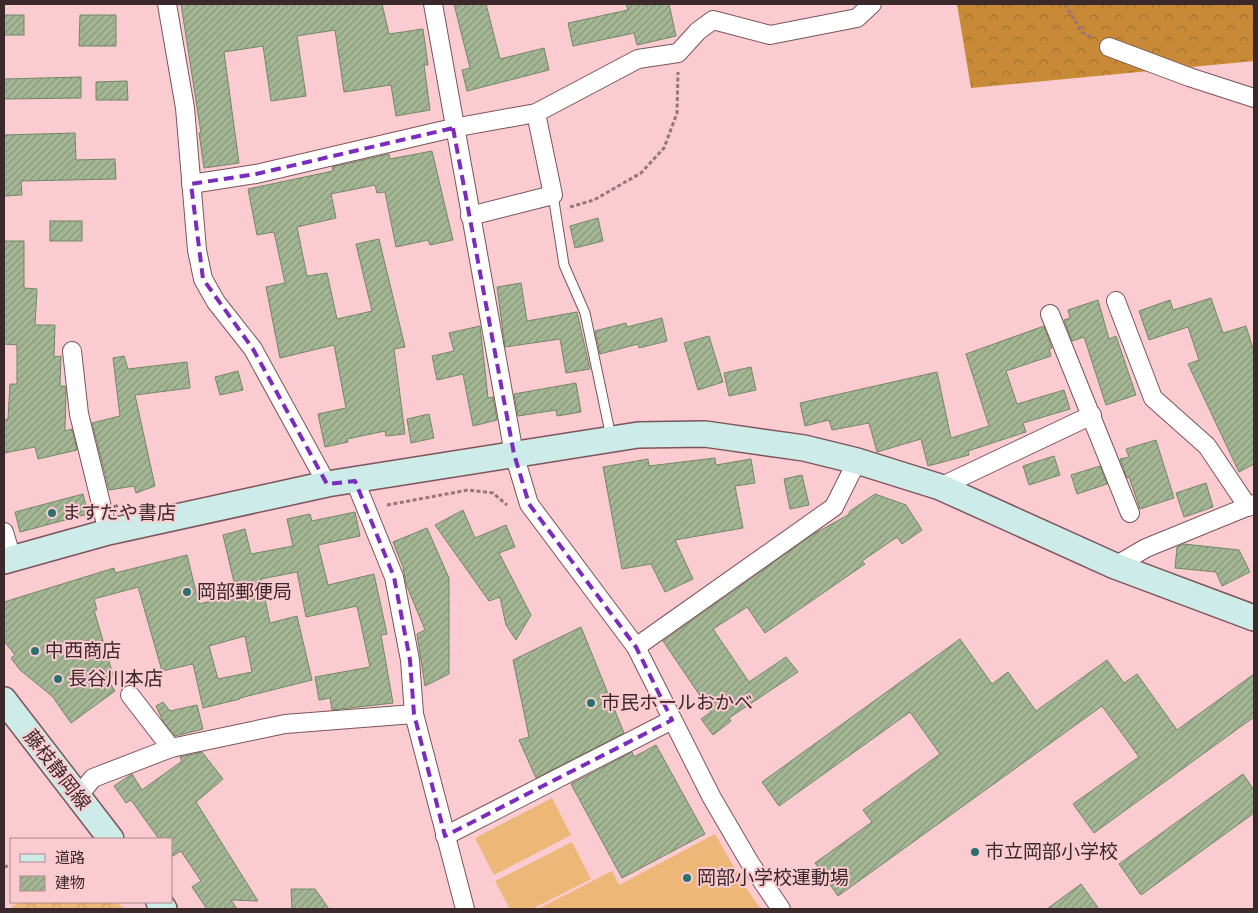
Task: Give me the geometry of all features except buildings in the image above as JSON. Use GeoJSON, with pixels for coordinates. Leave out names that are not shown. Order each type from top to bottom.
{"type":"FeatureCollection","features":[{"type":"Feature","properties":{"kind":"street"},"geometry":{"type":"LineString","coordinates":[[167,4],[185,108],[197,250],[203,279],[216,302],[253,349],[327,484]]}},
{"type":"Feature","properties":{"kind":"street"},"geometry":{"type":"LineString","coordinates":[[433,4],[453,128],[514,454],[529,504],[636,647],[672,720],[730,829],[781,909]]}},
{"type":"Feature","properties":{"kind":"street"},"geometry":{"type":"LineString","coordinates":[[191,184],[256,174],[453,128],[536,112],[638,59],[678,53],[698,31],[713,20],[770,35],[857,18],[872,4]]}},
{"type":"Feature","properties":{"kind":"street"},"geometry":{"type":"LineString","coordinates":[[1109,47],[1189,77],[1254,98]]}},
{"type":"Feature","properties":{"kind":"street"},"geometry":{"type":"LineString","coordinates":[[470,216],[554,203],[536,112]]}},
{"type":"Feature","properties":{"kind":"street"},"geometry":{"type":"LineString","coordinates":[[1115,566],[1146,548],[1251,506],[1207,446],[1152,398],[1116,301]]}},
{"type":"Feature","properties":{"kind":"street"},"geometry":{"type":"LineString","coordinates":[[1050,314],[1130,513]]}},
{"type":"Feature","properties":{"kind":"street"},"geometry":{"type":"LineString","coordinates":[[72,351],[79,414],[108,532]]}},
{"type":"Feature","properties":{"kind":"street"},"geometry":{"type":"LineString","coordinates":[[940,487],[1092,415]]}},
{"type":"Feature","properties":{"kind":"street"},"geometry":{"type":"LineString","coordinates":[[4,532],[8,560],[108,532],[327,484],[638,435],[705,434],[804,448],[857,461],[940,487],[1115,566],[1254,618]]}},
{"type":"Feature","properties":{"kind":"street"},"geometry":{"type":"LineString","coordinates":[[636,647],[834,507],[857,461]]}},
{"type":"Feature","properties":{"kind":"street"},"geometry":{"type":"LineString","coordinates":[[355,481],[394,577],[410,660],[414,714],[465,909]]}},
{"type":"Feature","properties":{"kind":"street"},"geometry":{"type":"LineString","coordinates":[[130,695],[171,748]]}},
{"type":"Feature","properties":{"kind":"street","name":"藤枝静岡線"},"geometry":{"type":"LineString","coordinates":[[4,700],[110,838]]}},
{"type":"Feature","properties":{"kind":"street"},"geometry":{"type":"LineString","coordinates":[[78,796],[94,778],[171,748],[285,724],[414,714]]}},
{"type":"Feature","properties":{"kind":"street"},"geometry":{"type":"LineString","coordinates":[[445,836],[672,720]]}},
{"type":"Feature","properties":{"kind":"lane"},"geometry":{"type":"LineString","coordinates":[[554,203],[564,265],[585,313],[612,440]]}},
{"type":"Feature","properties":{"kind":"path"},"geometry":{"type":"LineString","coordinates":[[1065,4],[1082,32],[1109,47]]}},
{"type":"Feature","properties":{"kind":"path"},"geometry":{"type":"LineString","coordinates":[[554,203],[594,200],[640,173],[664,148],[677,113],[678,53]]}},
{"type":"Feature","properties":{"kind":"path"},"geometry":{"type":"LineString","coordinates":[[387,506],[468,490],[493,494],[512,508]]}},
{"type":"Feature","properties":{"kind":"highlighted area"},"geometry":{"type":"Polygon","coordinates":[[[453,128],[514,454],[529,504],[636,647],[672,720],[445,836],[414,714],[410,660],[394,577],[355,481],[327,484],[253,349],[203,279],[191,184],[256,174],[453,128]]]}},
{"type":"Feature","properties":{"kind":"green space"},"geometry":{"type":"Polygon","coordinates":[[[957,4],[1254,4],[1254,61],[971,88],[957,4]]]}},
{"type":"Feature","properties":{"kind":"green space"},"geometry":{"type":"Polygon","coordinates":[[[552,798],[571,835],[494,875],[475,838],[552,798]]]}},
{"type":"Feature","properties":{"kind":"green space","name":"岡部小学校運動場"},"geometry":{"type":"Polygon","coordinates":[[[715,834],[746,888],[761,909],[538,909],[612,871],[619,885],[715,834]]]}},
{"type":"Feature","properties":{"kind":"green space"},"geometry":{"type":"Polygon","coordinates":[[[572,842],[591,879],[532,909],[510,909],[495,881],[572,842]]]}},
{"type":"Feature","properties":{"kind":"green space"},"geometry":{"type":"Polygon","coordinates":[[[18,903],[118,903],[124,909],[12,909],[11,907],[18,903]]]}},
{"type":"Feature","properties":{"kind":"place","name":"ますだや書店"},"geometry":{"type":"Point","coordinates":[52,513]}},
{"type":"Feature","properties":{"kind":"place","name":"岡部郵便局"},"geometry":{"type":"Point","coordinates":[187,592]}},
{"type":"Feature","properties":{"kind":"place","name":"中西商店"},"geometry":{"type":"Point","coordinates":[35,651]}},
{"type":"Feature","properties":{"kind":"place","name":"長谷川本店"},"geometry":{"type":"Point","coordinates":[58,679]}},
{"type":"Feature","properties":{"kind":"place","name":"市民ホールおかべ"},"geometry":{"type":"Point","coordinates":[591,703]}},
{"type":"Feature","properties":{"kind":"place","name":"市立岡部小学校"},"geometry":{"type":"Point","coordinates":[975,852]}},
{"type":"Feature","properties":{"kind":"place","name":"岡部小学校運動場"},"geometry":{"type":"Point","coordinates":[687,878]}}]}
